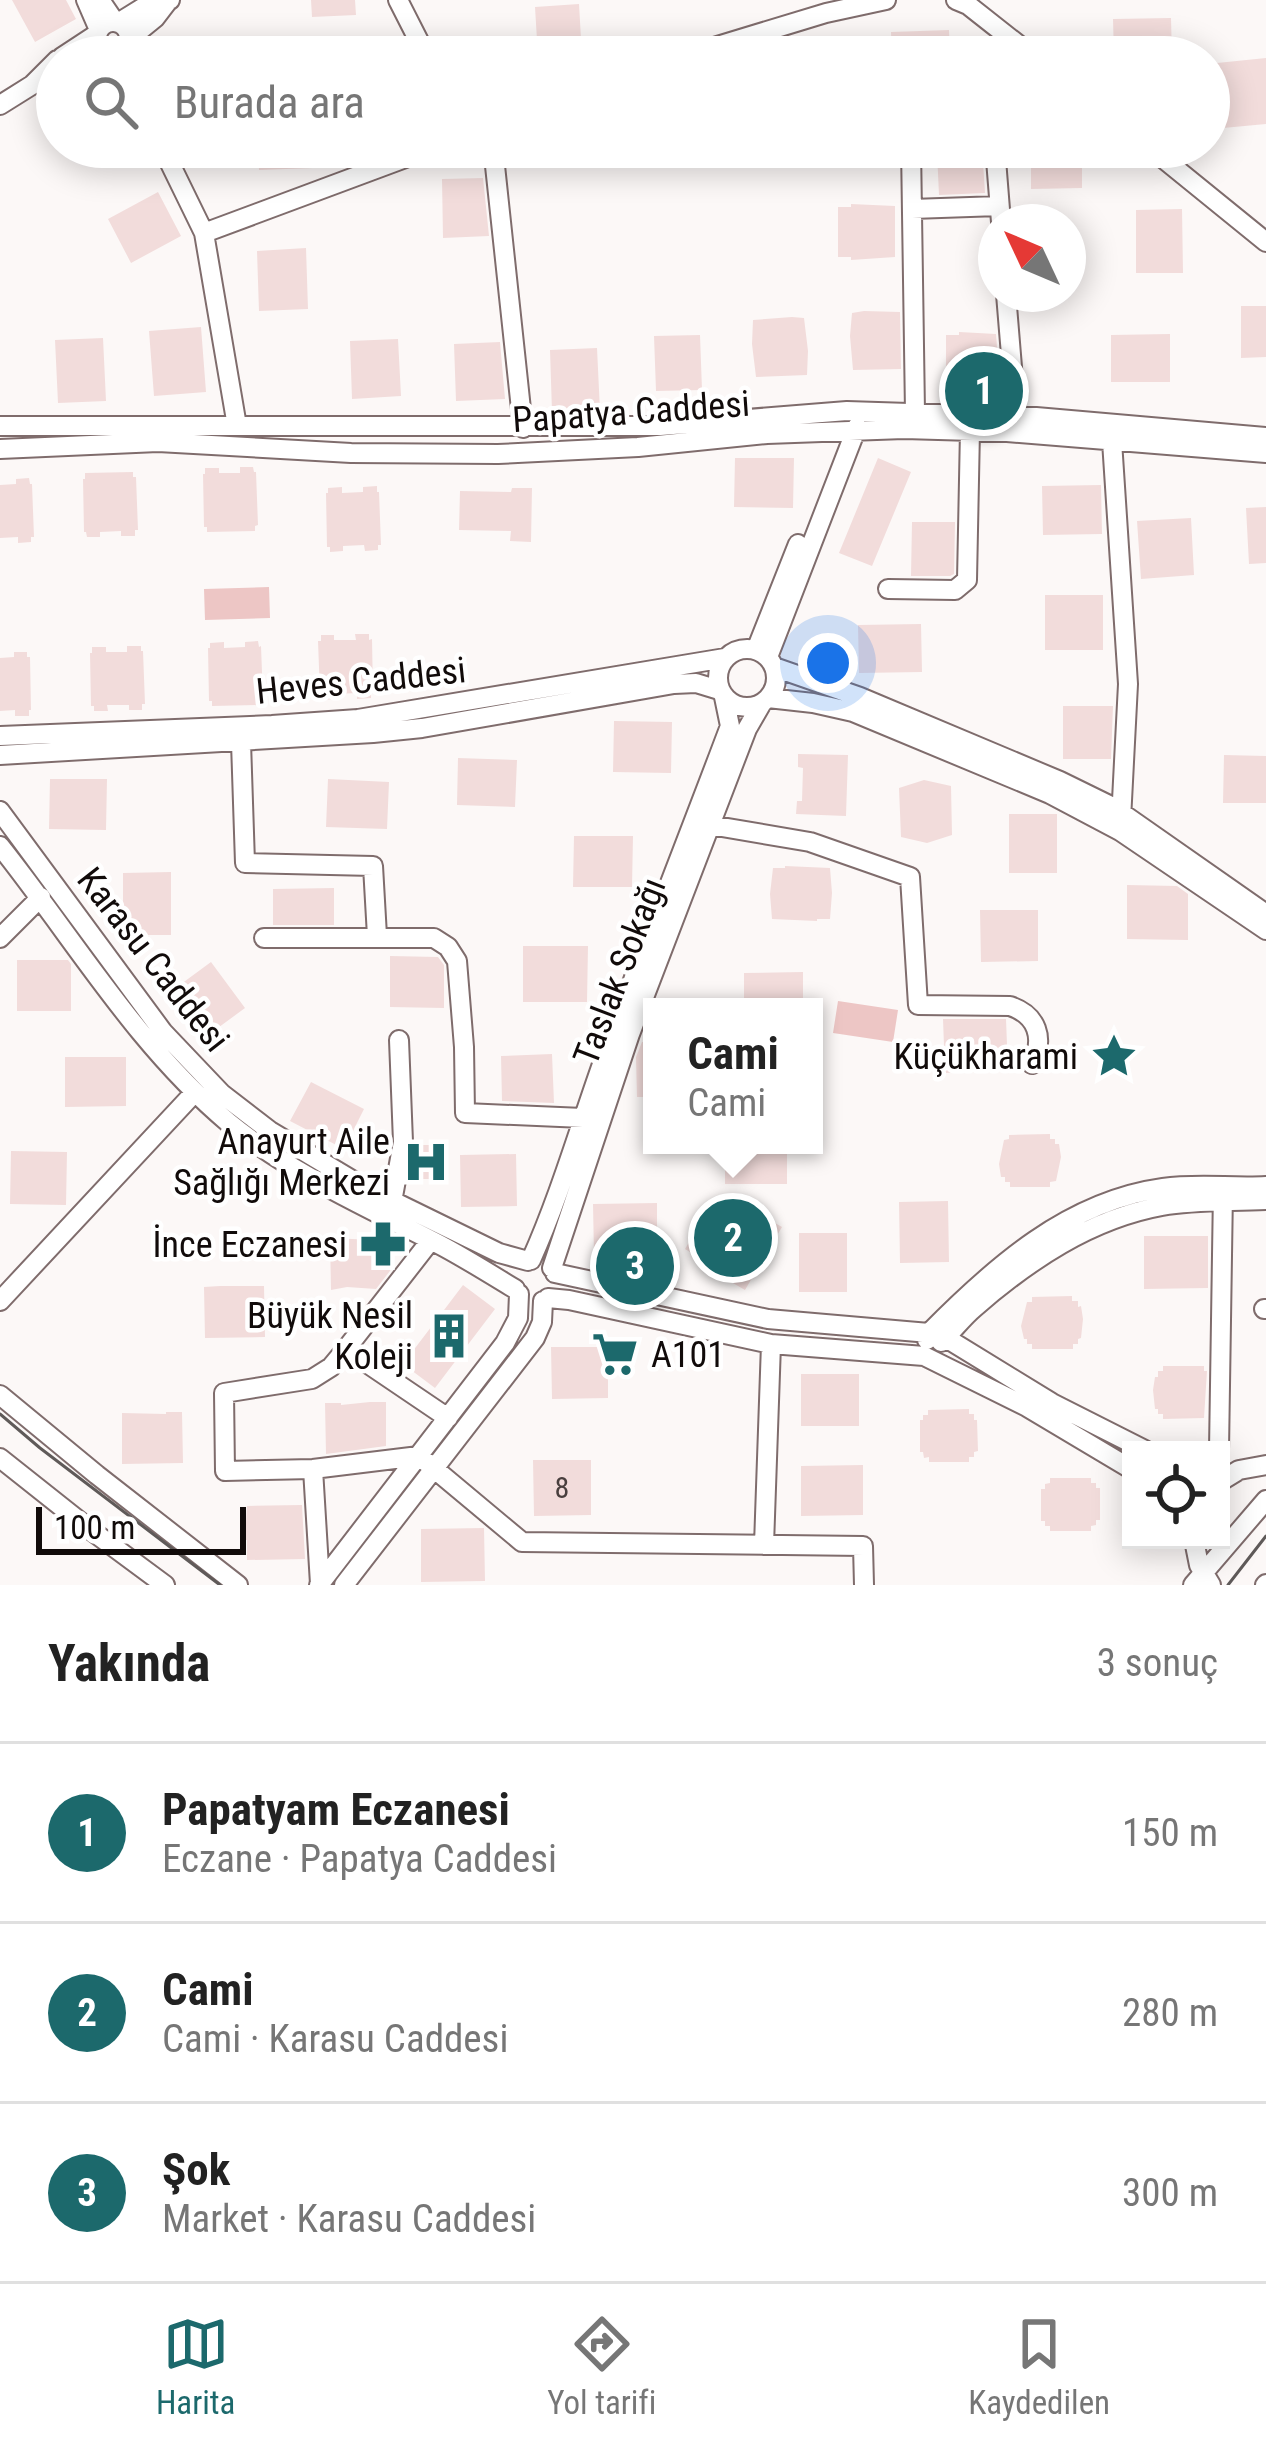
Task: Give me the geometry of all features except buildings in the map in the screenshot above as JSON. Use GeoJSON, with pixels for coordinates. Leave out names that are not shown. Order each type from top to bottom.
{"type":"FeatureCollection","features":[{"type":"Feature","properties":{"kind":"street"},"geometry":{"type":"LineString","coordinates":[[86,0],[108,36]]}},
{"type":"Feature","properties":{"kind":"street"},"geometry":{"type":"LineString","coordinates":[[100,0],[110,36]]}},
{"type":"Feature","properties":{"kind":"street"},"geometry":{"type":"LineString","coordinates":[[124,36],[155,18],[169,0]]}},
{"type":"Feature","properties":{"kind":"street"},"geometry":{"type":"LineString","coordinates":[[398,0],[417,36]]}},
{"type":"Feature","properties":{"kind":"street"},"geometry":{"type":"LineString","coordinates":[[750,36],[886,0]]}},
{"type":"Feature","properties":{"kind":"street"},"geometry":{"type":"LineString","coordinates":[[956,0],[1003,36]]}},
{"type":"Feature","properties":{"kind":"street"},"geometry":{"type":"LineString","coordinates":[[0,105],[36,81]]}},
{"type":"Feature","properties":{"kind":"street"},"geometry":{"type":"LineString","coordinates":[[32,85],[36,84]]}},
{"type":"Feature","properties":{"kind":"street"},"geometry":{"type":"LineString","coordinates":[[172,168],[204,233],[237,425]]}},
{"type":"Feature","properties":{"kind":"street"},"geometry":{"type":"LineString","coordinates":[[204,233],[379,168]]}},
{"type":"Feature","properties":{"kind":"street"},"geometry":{"type":"LineString","coordinates":[[496,168],[523,428]]}},
{"type":"Feature","properties":{"kind":"street"},"geometry":{"type":"LineString","coordinates":[[911,168],[915,412]]}},
{"type":"Feature","properties":{"kind":"street"},"geometry":{"type":"LineString","coordinates":[[997,168],[999,204]]}},
{"type":"Feature","properties":{"kind":"street"},"geometry":{"type":"LineString","coordinates":[[1175,168],[1266,242]]}},
{"type":"Feature","properties":{"kind":"street"},"geometry":{"type":"LineString","coordinates":[[912,209],[978,213]]}},
{"type":"Feature","properties":{"kind":"street"},"geometry":{"type":"LineString","coordinates":[[1007,312],[1016,416]]}},
{"type":"Feature","properties":{"kind":"street","name":"Papatya Caddesi"},"geometry":{"type":"LineString","coordinates":[[0,449],[158,442],[498,454],[638,447],[915,412],[1266,437]]}},
{"type":"Feature","properties":{"kind":"street"},"geometry":{"type":"LineString","coordinates":[[765,701],[776,683],[766,658],[849,421]]}},
{"type":"Feature","properties":{"kind":"street","name":"Papatya Caddesi"},"geometry":{"type":"LineString","coordinates":[[0,426],[523,428],[849,421],[1266,453]]}},
{"type":"Feature","properties":{"kind":"street"},"geometry":{"type":"LineString","coordinates":[[888,590],[955,590],[967,580],[970,430]]}},
{"type":"Feature","properties":{"kind":"street"},"geometry":{"type":"LineString","coordinates":[[1112,441],[1128,684],[1120,822]]}},
{"type":"Feature","properties":{"kind":"street"},"geometry":{"type":"LineString","coordinates":[[1266,914],[1060,781],[1017,762],[766,658],[739,650],[725,658],[718,673],[722,693],[730,703],[746,708],[765,701],[813,703],[853,712],[1120,822],[1266,930]]}},
{"type":"Feature","properties":{"kind":"street","name":"Heves Caddesi"},"geometry":{"type":"LineString","coordinates":[[0,736],[358,719],[725,658]]}},
{"type":"Feature","properties":{"kind":"street","name":"Heves Caddesi"},"geometry":{"type":"LineString","coordinates":[[0,755],[422,728],[674,683],[696,683],[722,693]]}},
{"type":"Feature","properties":{"kind":"street","name":"Taslak Sokağı"},"geometry":{"type":"LineString","coordinates":[[529,1261],[551,1218],[583,1118],[730,726],[722,693]]}},
{"type":"Feature","properties":{"kind":"street","name":"Taslak Sokağı"},"geometry":{"type":"LineString","coordinates":[[644,998],[747,729],[765,701]]}},
{"type":"Feature","properties":{"kind":"street"},"geometry":{"type":"LineString","coordinates":[[241,742],[245,863],[373,866],[376,936]]}},
{"type":"Feature","properties":{"kind":"street","name":"Karasu Caddesi"},"geometry":{"type":"LineString","coordinates":[[0,811],[163,1032],[201,1075],[270,1132],[328,1168],[499,1253],[529,1261]]}},
{"type":"Feature","properties":{"kind":"street"},"geometry":{"type":"LineString","coordinates":[[710,825],[810,842],[910,878],[917,1004],[1018,1008],[1037,1030],[1038,1050],[1032,1064]]}},
{"type":"Feature","properties":{"kind":"street","name":"Karasu Caddesi"},"geometry":{"type":"LineString","coordinates":[[0,846],[121,1008],[195,1092],[230,1123],[325,1187],[430,1240],[517,1292]]}},
{"type":"Feature","properties":{"kind":"street"},"geometry":{"type":"LineString","coordinates":[[0,938],[41,898]]}},
{"type":"Feature","properties":{"kind":"street"},"geometry":{"type":"LineString","coordinates":[[264,938],[434,938],[457,961],[465,1113],[583,1118]]}},
{"type":"Feature","properties":{"kind":"street","name":"Taslak Sokağı"},"geometry":{"type":"LineString","coordinates":[[554,1271],[643,1000]]}},
{"type":"Feature","properties":{"kind":"street"},"geometry":{"type":"LineString","coordinates":[[392,1202],[403,1142],[400,1040]]}},
{"type":"Feature","properties":{"kind":"street"},"geometry":{"type":"LineString","coordinates":[[0,1300],[195,1092]]}},
{"type":"Feature","properties":{"kind":"street"},"geometry":{"type":"LineString","coordinates":[[924,1356],[970,1291],[1021,1250],[1084,1212],[1145,1191],[1184,1186],[1266,1200]]}},
{"type":"Feature","properties":{"kind":"street"},"geometry":{"type":"LineString","coordinates":[[1224,1195],[1266,1186]]}},
{"type":"Feature","properties":{"kind":"street"},"geometry":{"type":"LineString","coordinates":[[1220,1441],[1224,1195]]}},
{"type":"Feature","properties":{"kind":"street"},"geometry":{"type":"LineString","coordinates":[[430,1240],[331,1367],[312,1379],[224,1393],[225,1471],[427,1462],[522,1542],[863,1546],[864,1585]]}},
{"type":"Feature","properties":{"kind":"street"},"geometry":{"type":"LineString","coordinates":[[344,1585],[427,1462],[448,1418],[513,1330],[518,1318],[518,1269],[529,1261],[541,1261],[554,1271],[768,1318],[938,1335],[1052,1403],[1127,1441]]}},
{"type":"Feature","properties":{"kind":"street"},"geometry":{"type":"LineString","coordinates":[[320,1584],[535,1338],[546,1299],[556,1287],[554,1271]]}},
{"type":"Feature","properties":{"kind":"street"},"geometry":{"type":"LineString","coordinates":[[517,1292],[530,1301],[569,1300],[771,1344],[924,1356],[1027,1407],[1122,1464]]}},
{"type":"Feature","properties":{"kind":"street"},"geometry":{"type":"LineString","coordinates":[[764,1545],[771,1344]]}},
{"type":"Feature","properties":{"kind":"street"},"geometry":{"type":"LineString","coordinates":[[346,1349],[448,1418]]}},
{"type":"Feature","properties":{"kind":"street"},"geometry":{"type":"LineString","coordinates":[[0,1395],[238,1585]]}},
{"type":"Feature","properties":{"kind":"street"},"geometry":{"type":"LineString","coordinates":[[0,1458],[165,1585]]}},
{"type":"Feature","properties":{"kind":"street"},"geometry":{"type":"LineString","coordinates":[[1230,1475],[1266,1465]]}},
{"type":"Feature","properties":{"kind":"street"},"geometry":{"type":"LineString","coordinates":[[313,1469],[320,1584]]}},
{"type":"Feature","properties":{"kind":"street"},"geometry":{"type":"LineString","coordinates":[[1203,1581],[1266,1500]]}},
{"type":"Feature","properties":{"kind":"street"},"geometry":{"type":"LineString","coordinates":[[1196,1549],[1203,1581]]}},
{"type":"Feature","properties":{"kind":"shaded area"},"geometry":{"type":"Polygon","coordinates":[[[269,587],[270,618],[205,620],[204,589],[269,587]]]}},
{"type":"Feature","properties":{"kind":"shaded area"},"geometry":{"type":"Polygon","coordinates":[[[838,1001],[898,1010],[893,1042],[833,1033],[838,1001]]]}},
{"type":"Feature","properties":{"kind":"tram line"},"geometry":{"type":"LineString","coordinates":[[0,1414],[220,1585]]}},
{"type":"Feature","properties":{"kind":"tram line"},"geometry":{"type":"LineString","coordinates":[[1228,1585],[1266,1536]]}},
{"type":"Feature","properties":{"kind":"place","name":"Papatyam Eczanesi"},"geometry":{"type":"Point","coordinates":[984,391]}},
{"type":"Feature","properties":{"kind":"place","name":"Küçükharami"},"geometry":{"type":"Point","coordinates":[1114,1056]}},
{"type":"Feature","properties":{"kind":"place","name":"Anayurt Aile Sağlığı Merkezi"},"geometry":{"type":"Point","coordinates":[426,1162]}},
{"type":"Feature","properties":{"kind":"place","name":"Cami"},"geometry":{"type":"Point","coordinates":[733,1238]}},
{"type":"Feature","properties":{"kind":"place","name":"İnce Eczanesi"},"geometry":{"type":"Point","coordinates":[383,1244]}},
{"type":"Feature","properties":{"kind":"place","name":"Şok"},"geometry":{"type":"Point","coordinates":[635,1266]}},
{"type":"Feature","properties":{"kind":"place","name":"Büyük Nesil Koleji"},"geometry":{"type":"Point","coordinates":[449,1336]}},
{"type":"Feature","properties":{"kind":"place","name":"A101"},"geometry":{"type":"Point","coordinates":[615,1354]}}]}
